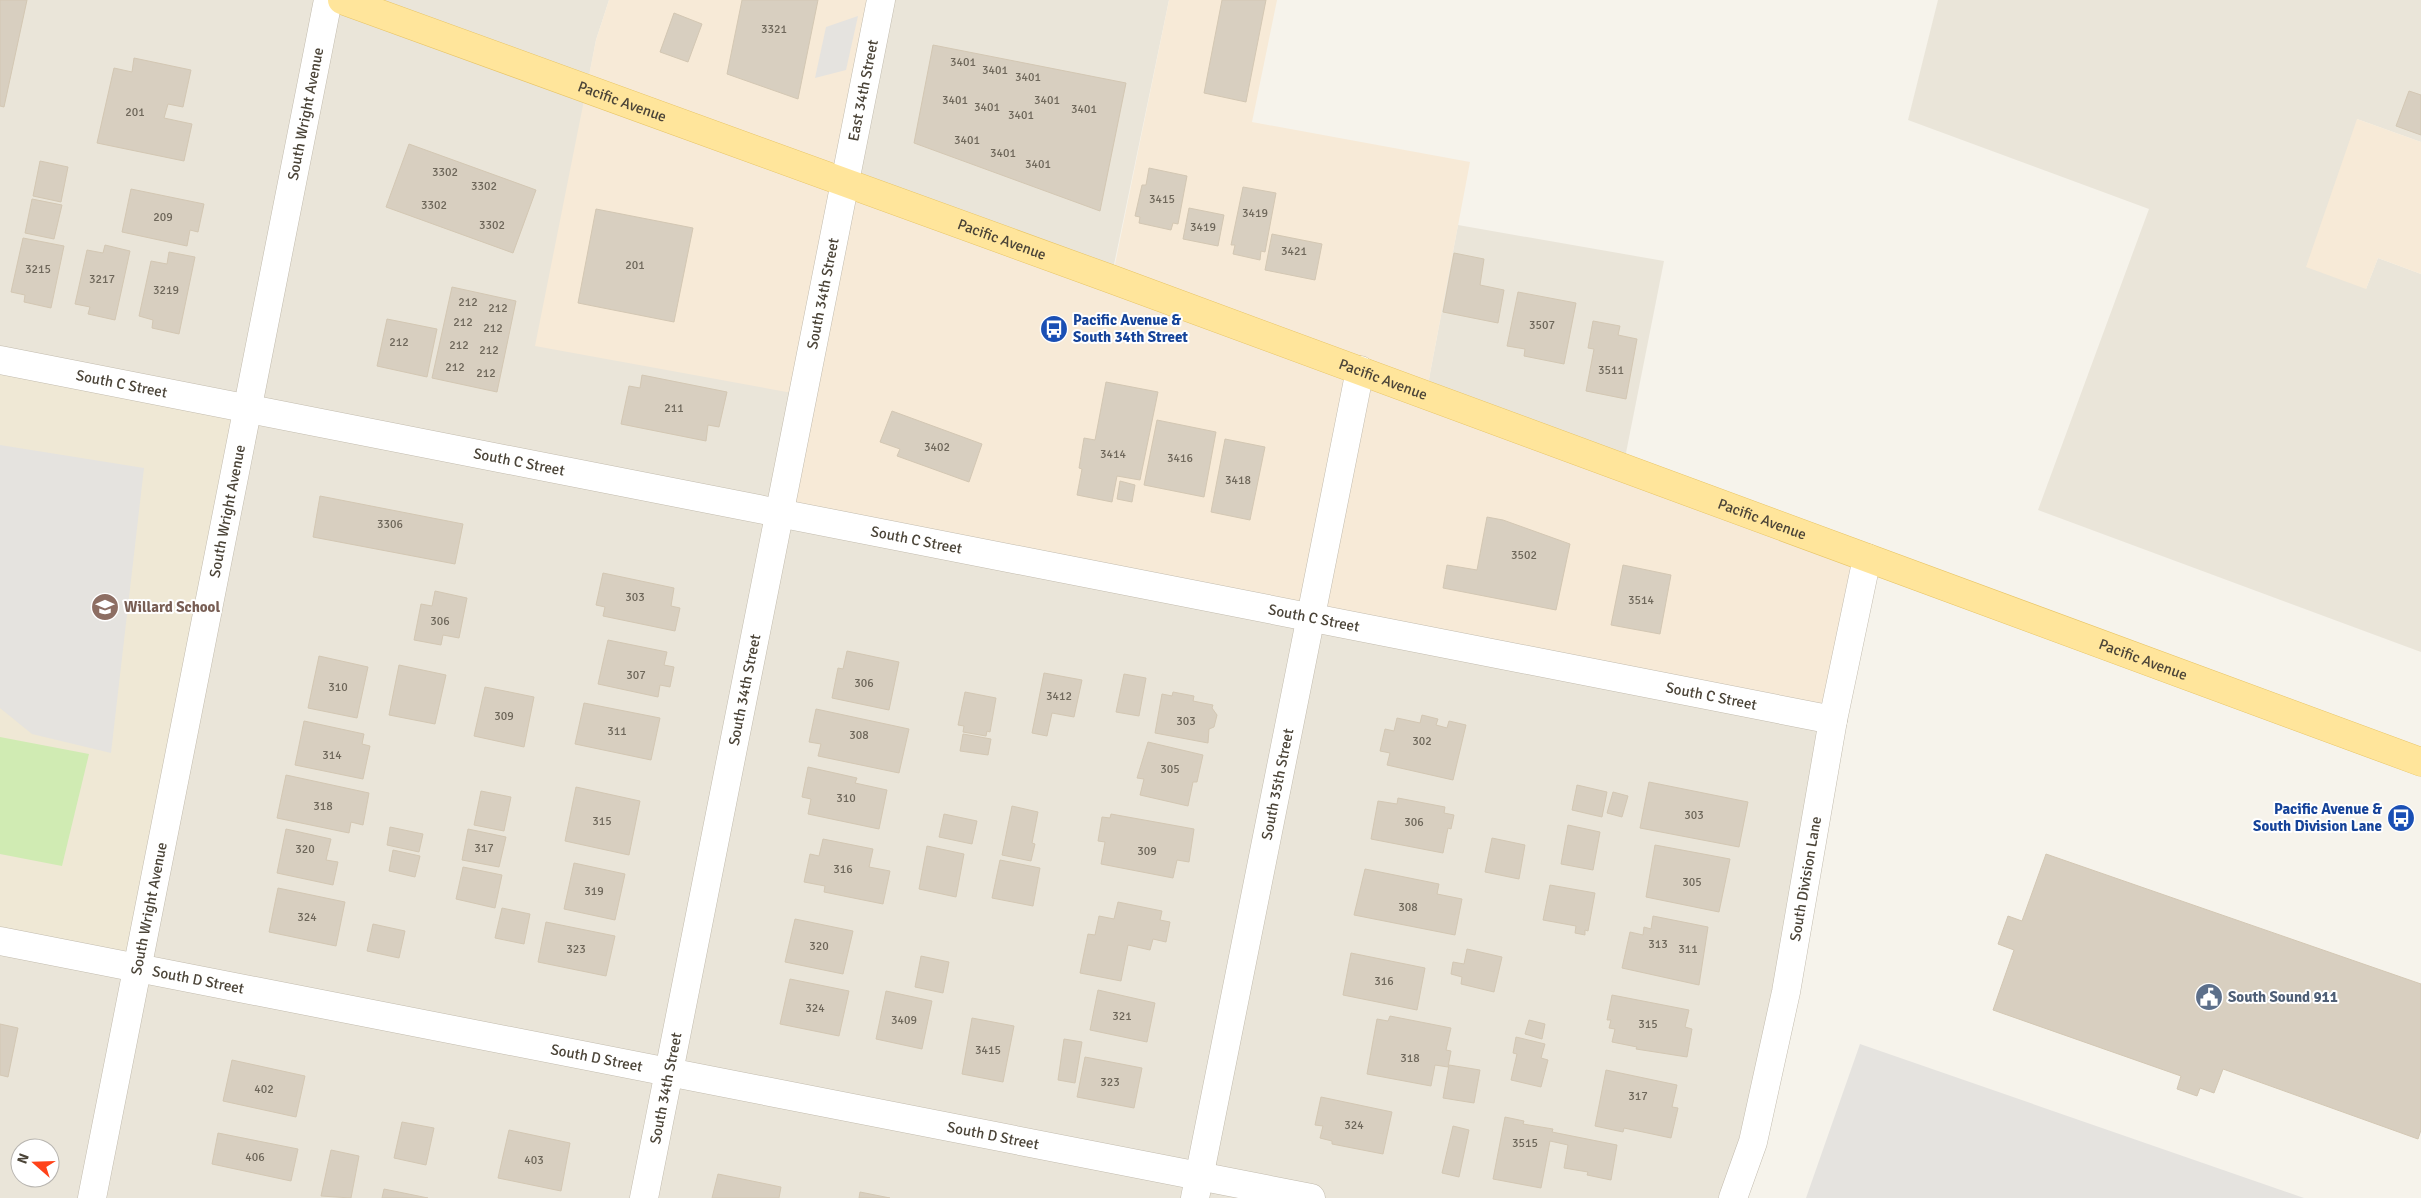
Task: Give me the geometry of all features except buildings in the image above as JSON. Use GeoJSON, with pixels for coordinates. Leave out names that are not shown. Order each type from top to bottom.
{"type":"FeatureCollection","features":[{"type":"Feature","properties":{"kind":"main road","name":"Pacific Avenue"},"geometry":{"type":"LineString","coordinates":[[342,0],[1360,370],[2421,762]]}},
{"type":"Feature","properties":{"kind":"street","name":"South Wright Avenue"},"geometry":{"type":"LineString","coordinates":[[92,1198],[328,0]]}},
{"type":"Feature","properties":{"kind":"street","name":"East 34th Street"},"geometry":{"type":"LineString","coordinates":[[844,182],[879,7]]}},
{"type":"Feature","properties":{"kind":"street","name":"South 34th Street"},"geometry":{"type":"LineString","coordinates":[[644,1198],[844,182]]}},
{"type":"Feature","properties":{"kind":"street","name":"South C Street"},"geometry":{"type":"LineString","coordinates":[[0,360],[1833,720]]}},
{"type":"Feature","properties":{"kind":"street","name":"South 35th Street"},"geometry":{"type":"LineString","coordinates":[[1198,1187],[1360,370]]}},
{"type":"Feature","properties":{"kind":"street","name":"South Division Lane"},"geometry":{"type":"LineString","coordinates":[[1733,1198],[1753,1142],[1786,992],[1833,720],[1867,558]]}},
{"type":"Feature","properties":{"kind":"street","name":"South D Street"},"geometry":{"type":"LineString","coordinates":[[0,941],[669,1072],[1198,1187],[1311,1198]]}},
{"type":"Feature","properties":{"kind":"shaded area"},"geometry":{"type":"Polygon","coordinates":[[[0,0],[609,0],[596,40],[587,87],[803,395],[1833,720],[1733,1198],[0,1198],[0,0]]]}},
{"type":"Feature","properties":{"kind":"shaded area"},"geometry":{"type":"Polygon","coordinates":[[[609,0],[881,0],[844,182],[1112,279],[1169,0],[1277,0],[1252,122],[1470,162],[1426,395],[1867,558],[1833,720],[779,513],[803,395],[535,346],[596,40],[609,0]]]}},
{"type":"Feature","properties":{"kind":"shaded area"},"geometry":{"type":"Polygon","coordinates":[[[881,0],[1169,0],[1111,279],[844,182],[881,0]]]}},
{"type":"Feature","properties":{"kind":"shaded area"},"geometry":{"type":"Polygon","coordinates":[[[1938,0],[2421,0],[2421,142],[2357,119],[2366,289],[2378,258],[2421,274],[2421,652],[2038,510],[2149,209],[1908,120],[1938,0]]]}},
{"type":"Feature","properties":{"kind":"shaded area"},"geometry":{"type":"Polygon","coordinates":[[[858,16],[846,70],[815,78],[826,27],[858,16]]]}},
{"type":"Feature","properties":{"kind":"shaded area"},"geometry":{"type":"Polygon","coordinates":[[[2357,119],[2421,142],[2421,274],[2378,258],[2366,289],[2306,267],[2357,119]]]}},
{"type":"Feature","properties":{"kind":"shaded area"},"geometry":{"type":"Polygon","coordinates":[[[1458,225],[1664,261],[1623,468],[1426,395],[1458,225]]]}},
{"type":"Feature","properties":{"kind":"shaded area","name":"Willard School"},"geometry":{"type":"Polygon","coordinates":[[[0,360],[249,408],[137,968],[0,941],[0,360]]]}},
{"type":"Feature","properties":{"kind":"shaded area"},"geometry":{"type":"Polygon","coordinates":[[[0,445],[144,468],[111,753],[32,734],[0,708],[0,445]]]}},
{"type":"Feature","properties":{"kind":"shaded area"},"geometry":{"type":"Polygon","coordinates":[[[1860,1044],[2304,1198],[1806,1198],[1860,1044]]]}},
{"type":"Feature","properties":{"kind":"green space"},"geometry":{"type":"Polygon","coordinates":[[[0,737],[89,754],[62,866],[0,854],[0,737]]]}},
{"type":"Feature","properties":{"kind":"place","name":"Pacific Avenue & South 34th Street"},"geometry":{"type":"Point","coordinates":[1054,329]}},
{"type":"Feature","properties":{"kind":"place","name":"Willard School"},"geometry":{"type":"Point","coordinates":[105,607]}},
{"type":"Feature","properties":{"kind":"place","name":"Pacific Avenue & South Division Lane"},"geometry":{"type":"Point","coordinates":[2401,818]}},
{"type":"Feature","properties":{"kind":"place","name":"South Sound 911"},"geometry":{"type":"Point","coordinates":[2209,997]}}]}
